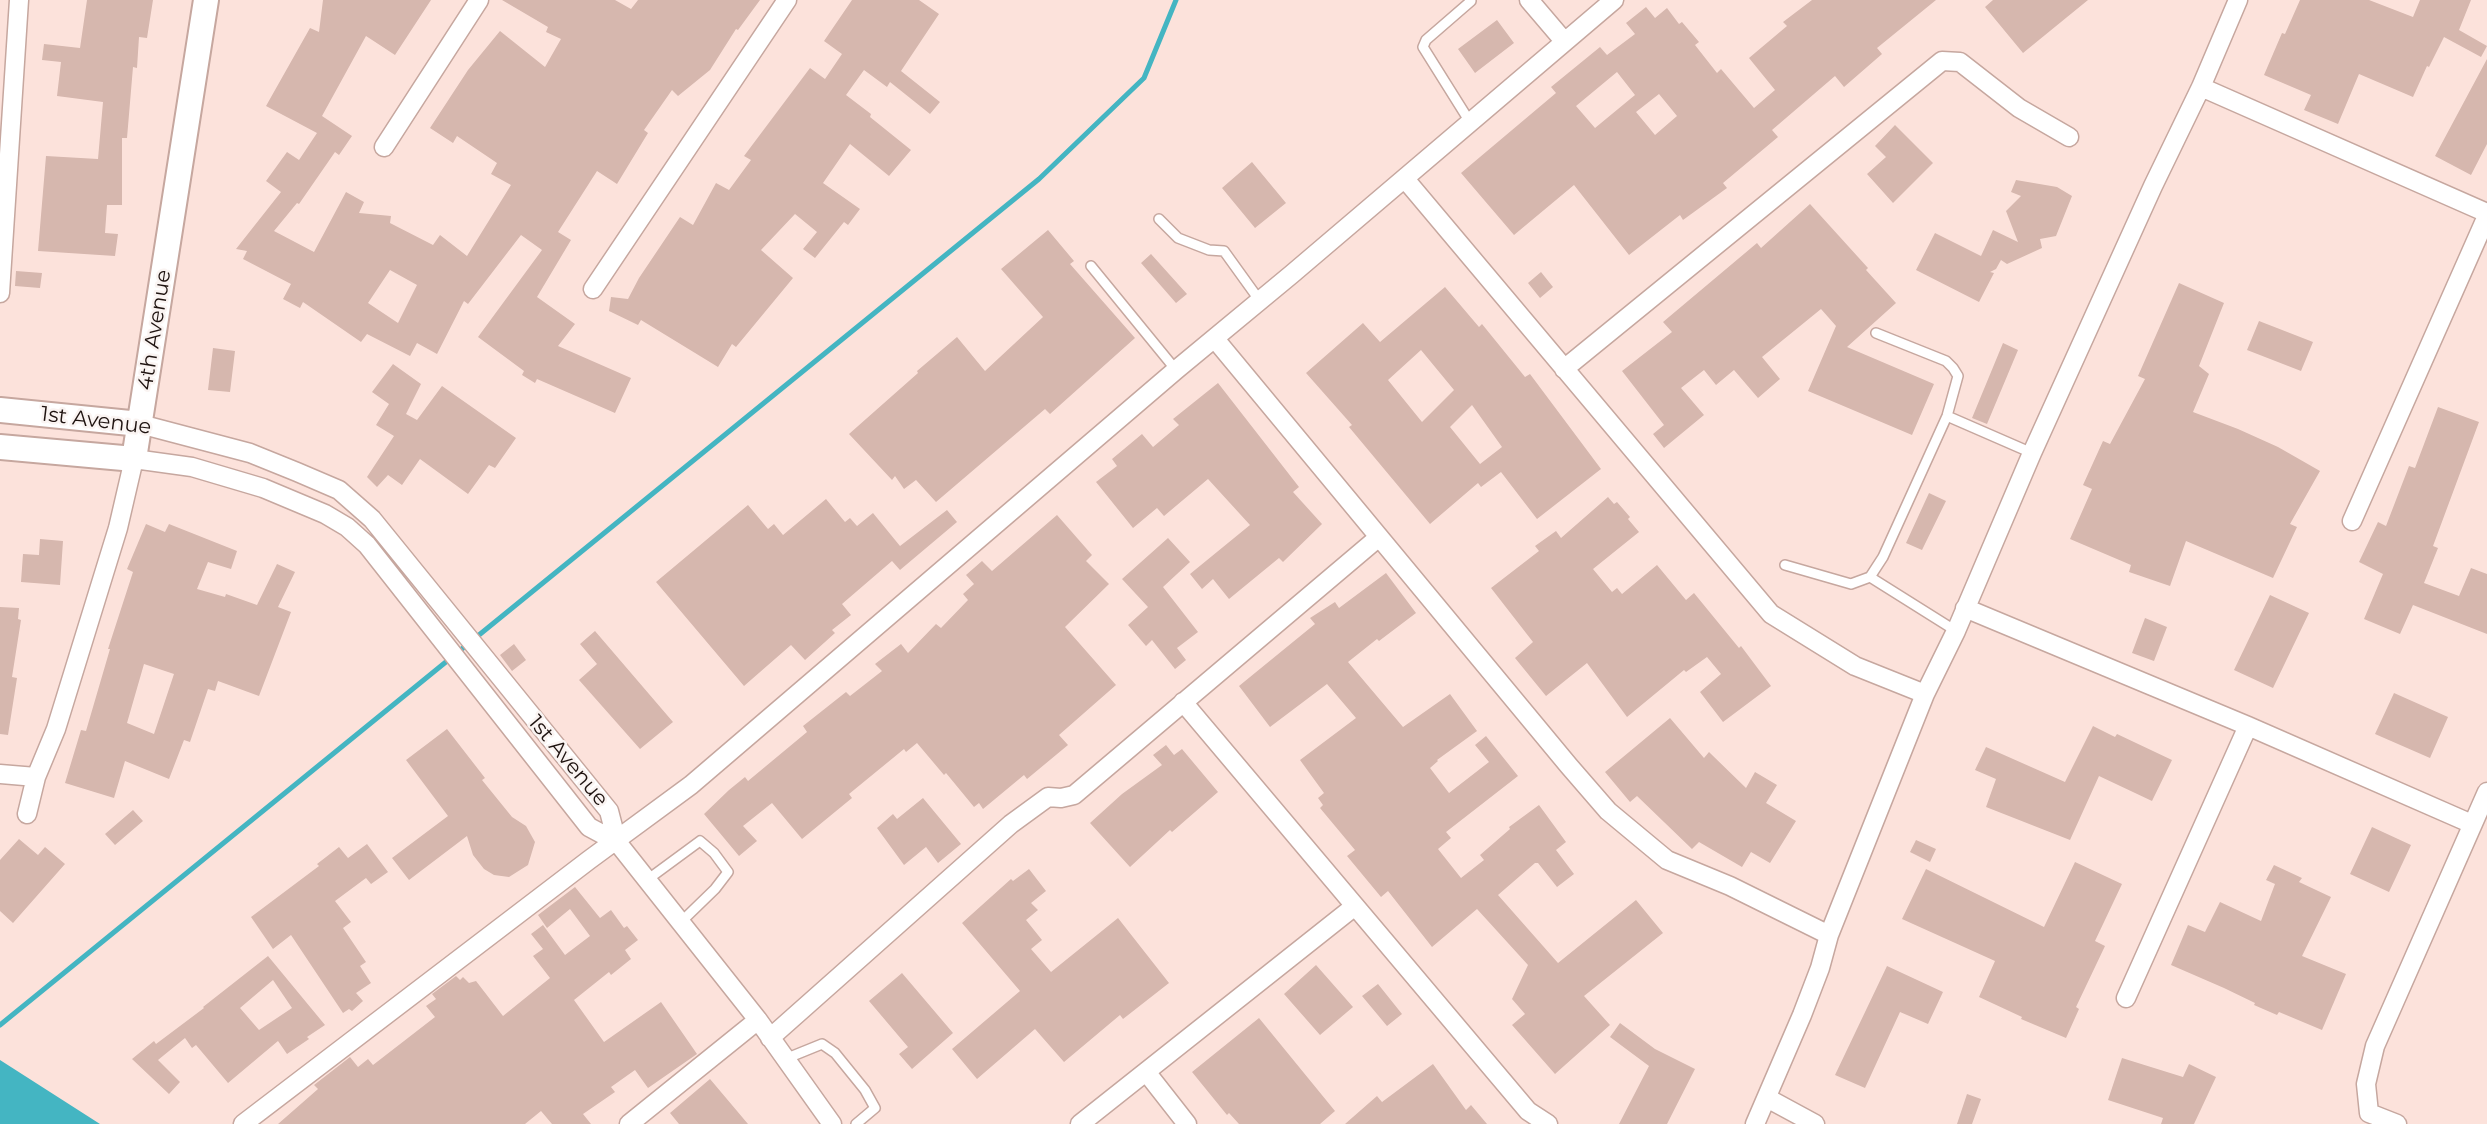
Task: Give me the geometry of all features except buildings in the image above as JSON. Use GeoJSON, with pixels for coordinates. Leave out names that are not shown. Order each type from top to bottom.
{"type":"FeatureCollection","features":[{"type":"Feature","properties":{"kind":"main road","name":"4th Avenue"},"geometry":{"type":"LineString","coordinates":[[134,459],[206,0]]}},
{"type":"Feature","properties":{"kind":"main road","name":"1st Avenue"},"geometry":{"type":"LineString","coordinates":[[0,410],[140,424]]}},
{"type":"Feature","properties":{"kind":"main road","name":"1st Avenue"},"geometry":{"type":"LineString","coordinates":[[0,447],[134,459]]}},
{"type":"Feature","properties":{"kind":"street"},"geometry":{"type":"LineString","coordinates":[[0,293],[19,0]]}},
{"type":"Feature","properties":{"kind":"street"},"geometry":{"type":"LineString","coordinates":[[384,147],[479,0]]}},
{"type":"Feature","properties":{"kind":"street"},"geometry":{"type":"LineString","coordinates":[[593,289],[787,0]]}},
{"type":"Feature","properties":{"kind":"street"},"geometry":{"type":"LineString","coordinates":[[1530,0],[1564,41]]}},
{"type":"Feature","properties":{"kind":"street"},"geometry":{"type":"LineString","coordinates":[[243,1124],[691,785],[1614,0]]}},
{"type":"Feature","properties":{"kind":"street"},"geometry":{"type":"LineString","coordinates":[[1755,1124],[1807,1003],[1829,935],[1925,694],[1956,631],[2032,453],[2201,87],[2238,0]]}},
{"type":"Feature","properties":{"kind":"street"},"geometry":{"type":"LineString","coordinates":[[1564,369],[1942,61],[1960,62],[2019,107],[2069,137]]}},
{"type":"Feature","properties":{"kind":"street"},"geometry":{"type":"LineString","coordinates":[[2201,87],[2487,215],[2352,521]]}},
{"type":"Feature","properties":{"kind":"street"},"geometry":{"type":"LineString","coordinates":[[1405,179],[1771,614],[1855,666],[1925,694]]}},
{"type":"Feature","properties":{"kind":"street"},"geometry":{"type":"LineString","coordinates":[[1215,339],[1608,811],[1667,860],[1730,886],[1829,935]]}},
{"type":"Feature","properties":{"kind":"street","name":"1st Avenue"},"geometry":{"type":"LineString","coordinates":[[140,424],[250,453],[339,490],[372,519],[609,811],[617,842]]}},
{"type":"Feature","properties":{"kind":"street","name":"1st Avenue"},"geometry":{"type":"LineString","coordinates":[[134,459],[192,467],[263,488],[325,514],[346,527],[367,545],[589,827],[617,842]]}},
{"type":"Feature","properties":{"kind":"street","name":"4th Avenue"},"geometry":{"type":"LineString","coordinates":[[27,814],[36,777],[55,729],[114,541],[134,459]]}},
{"type":"Feature","properties":{"kind":"street"},"geometry":{"type":"LineString","coordinates":[[770,1038],[1011,824],[1048,797],[1074,795],[1379,537]]}},
{"type":"Feature","properties":{"kind":"street"},"geometry":{"type":"LineString","coordinates":[[1965,608],[2248,726],[2472,824]]}},
{"type":"Feature","properties":{"kind":"street"},"geometry":{"type":"LineString","coordinates":[[1183,702],[1528,1111],[1548,1124]]}},
{"type":"Feature","properties":{"kind":"street"},"geometry":{"type":"LineString","coordinates":[[2126,998],[2248,726]]}},
{"type":"Feature","properties":{"kind":"street"},"geometry":{"type":"LineString","coordinates":[[0,774],[36,777]]}},
{"type":"Feature","properties":{"kind":"street"},"geometry":{"type":"LineString","coordinates":[[2397,1124],[2366,1119],[2366,1084],[2375,1046],[2487,792]]}},
{"type":"Feature","properties":{"kind":"street"},"geometry":{"type":"LineString","coordinates":[[617,842],[758,1020],[832,1124]]}},
{"type":"Feature","properties":{"kind":"street"},"geometry":{"type":"LineString","coordinates":[[1080,1124],[1355,905]]}},
{"type":"Feature","properties":{"kind":"street"},"geometry":{"type":"LineString","coordinates":[[629,1124],[758,1020]]}},
{"type":"Feature","properties":{"kind":"street"},"geometry":{"type":"LineString","coordinates":[[1147,1073],[1187,1124]]}},
{"type":"Feature","properties":{"kind":"street"},"geometry":{"type":"LineString","coordinates":[[1767,1098],[1815,1124]]}},
{"type":"Feature","properties":{"kind":"lane"},"geometry":{"type":"LineString","coordinates":[[1470,122],[1423,47],[1426,40],[1471,1]]}},
{"type":"Feature","properties":{"kind":"lane"},"geometry":{"type":"LineString","coordinates":[[1159,219],[1178,239],[1209,250],[1224,251],[1260,301]]}},
{"type":"Feature","properties":{"kind":"lane"},"geometry":{"type":"LineString","coordinates":[[1091,266],[1176,370]]}},
{"type":"Feature","properties":{"kind":"lane"},"geometry":{"type":"LineString","coordinates":[[1785,565],[1851,584],[1870,577],[1883,557],[1947,416],[1958,376],[1953,368],[1945,361],[1876,333]]}},
{"type":"Feature","properties":{"kind":"lane"},"geometry":{"type":"LineString","coordinates":[[1947,416],[2032,453]]}},
{"type":"Feature","properties":{"kind":"lane"},"geometry":{"type":"LineString","coordinates":[[1870,577],[1956,631]]}},
{"type":"Feature","properties":{"kind":"lane"},"geometry":{"type":"LineString","coordinates":[[647,880],[701,841],[714,853],[728,872],[715,889],[681,922]]}},
{"type":"Feature","properties":{"kind":"lane"},"geometry":{"type":"LineString","coordinates":[[785,1059],[822,1044],[835,1053],[865,1090],[875,1108],[856,1124]]}},
{"type":"Feature","properties":{"kind":"water"},"geometry":{"type":"Polygon","coordinates":[[[0,1060],[100,1124],[0,1124],[0,1060]]]}},
{"type":"Feature","properties":{"kind":"waterway"},"geometry":{"type":"LineString","coordinates":[[0,1025],[1039,179],[1144,78],[1176,0]]}}]}
